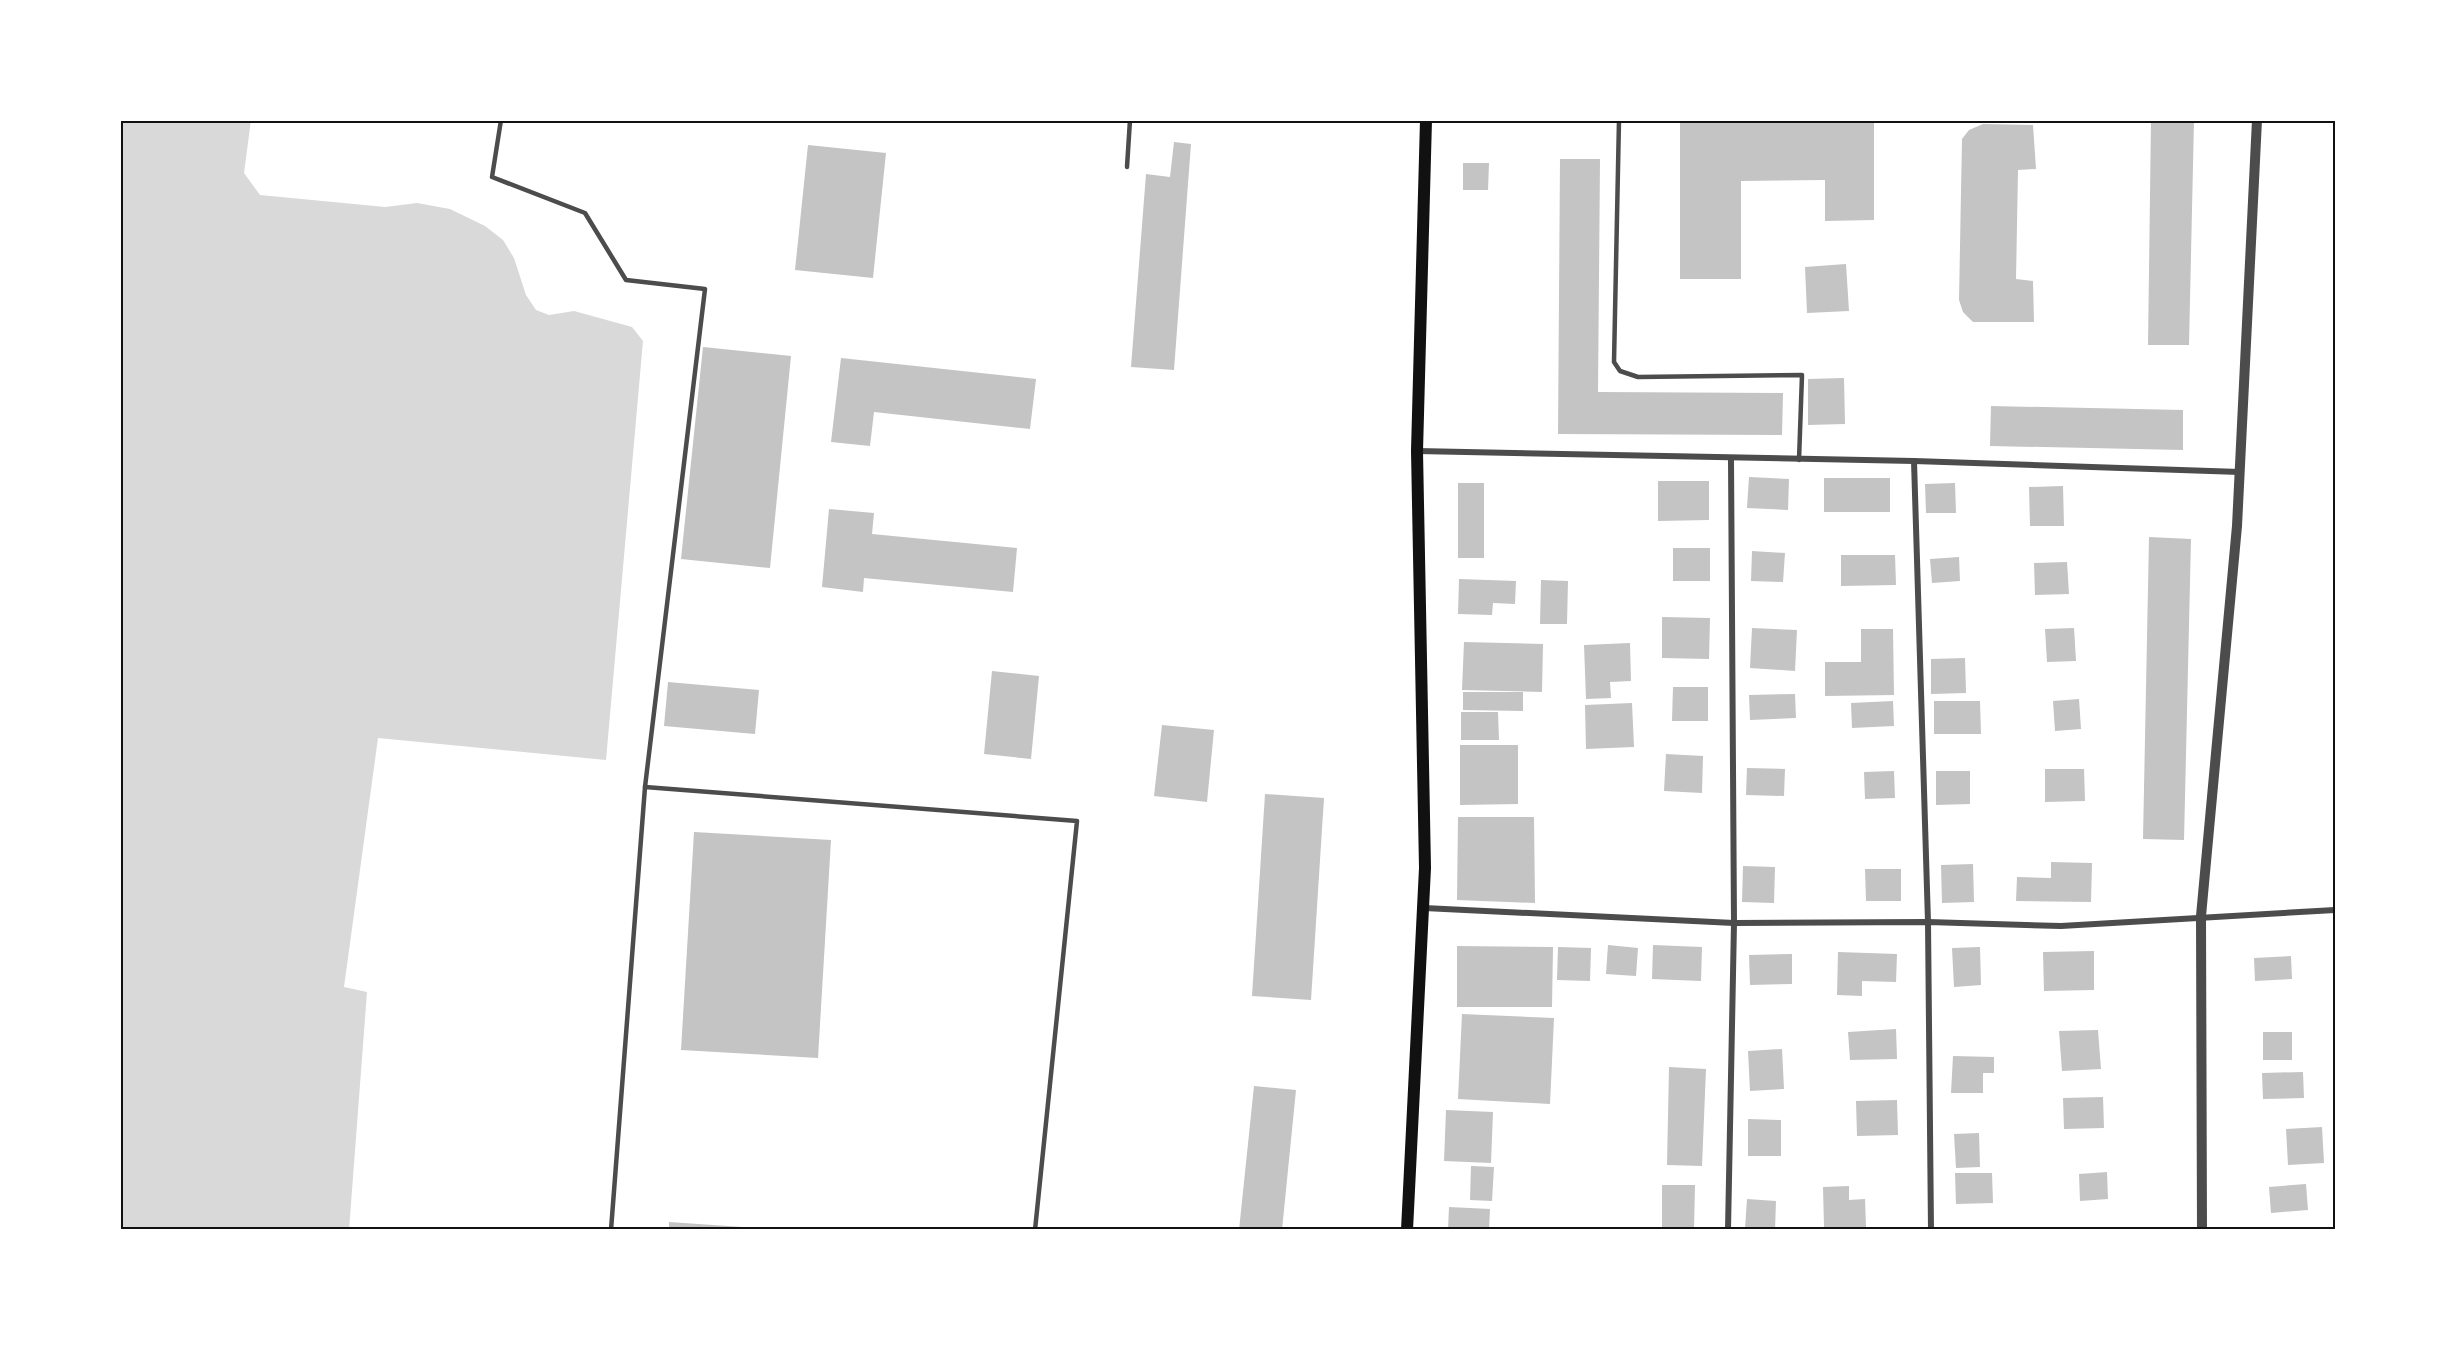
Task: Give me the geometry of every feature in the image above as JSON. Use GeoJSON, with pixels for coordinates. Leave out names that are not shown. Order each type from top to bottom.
{"type":"FeatureCollection","features":[{"type":"Feature","properties":{"kind":"main road"},"geometry":{"type":"LineString","coordinates":[[1407,1230],[1425,868],[1417,451],[1426,120]]}},
{"type":"Feature","properties":{"kind":"street"},"geometry":{"type":"LineString","coordinates":[[2202,1230],[2201,916],[2240,472],[2257,120]]}},
{"type":"Feature","properties":{"kind":"street"},"geometry":{"type":"LineString","coordinates":[[1417,451],[1914,461],[2240,472]]}},
{"type":"Feature","properties":{"kind":"street"},"geometry":{"type":"LineString","coordinates":[[1728,1230],[1734,923],[1731,459]]}},
{"type":"Feature","properties":{"kind":"street"},"geometry":{"type":"LineString","coordinates":[[1914,461],[1928,922],[1931,1230]]}},
{"type":"Feature","properties":{"kind":"street"},"geometry":{"type":"LineString","coordinates":[[1423,908],[1734,923],[1928,922],[2061,926],[2201,916],[2335,910]]}},
{"type":"Feature","properties":{"kind":"lane"},"geometry":{"type":"LineString","coordinates":[[501,120],[492,177],[585,213],[626,280],[705,289],[645,788],[611,1230]]}},
{"type":"Feature","properties":{"kind":"lane"},"geometry":{"type":"LineString","coordinates":[[1127,167],[1130,120]]}},
{"type":"Feature","properties":{"kind":"lane"},"geometry":{"type":"LineString","coordinates":[[1619,120],[1614,362],[1620,371],[1638,377],[1802,375],[1799,460]]}},
{"type":"Feature","properties":{"kind":"lane"},"geometry":{"type":"LineString","coordinates":[[645,788],[1077,820],[1035,1230]]}},
{"type":"Feature","properties":{"kind":"shaded area"},"geometry":{"type":"Polygon","coordinates":[[[120,120],[251,120],[244,173],[260,195],[385,207],[417,203],[450,209],[485,226],[503,240],[514,258],[526,295],[536,310],[549,315],[574,311],[632,327],[643,341],[606,760],[378,738],[344,987],[367,992],[349,1230],[120,1230],[120,120]]]}},
{"type":"Feature","properties":{"kind":"building"},"geometry":{"type":"Polygon","coordinates":[[[1680,120],[1874,120],[1874,220],[1825,221],[1825,180],[1741,181],[1741,279],[1680,279],[1680,120]]]}},
{"type":"Feature","properties":{"kind":"building"},"geometry":{"type":"Polygon","coordinates":[[[2151,120],[2194,120],[2189,345],[2148,345],[2151,120]]]}},
{"type":"Feature","properties":{"kind":"building"},"geometry":{"type":"Polygon","coordinates":[[[1983,124],[2033,125],[2036,169],[2018,170],[2016,279],[2033,281],[2034,322],[1973,322],[1963,312],[1959,300],[1962,139],[1969,130],[1983,124]]]}},
{"type":"Feature","properties":{"kind":"building"},"geometry":{"type":"Polygon","coordinates":[[[1174,142],[1191,144],[1174,370],[1131,367],[1146,174],[1170,177],[1174,142]]]}},
{"type":"Feature","properties":{"kind":"building"},"geometry":{"type":"Polygon","coordinates":[[[808,145],[886,153],[873,278],[795,270],[808,145]]]}},
{"type":"Feature","properties":{"kind":"building"},"geometry":{"type":"Polygon","coordinates":[[[1560,159],[1600,159],[1598,392],[1783,393],[1782,435],[1558,434],[1560,159]]]}},
{"type":"Feature","properties":{"kind":"building"},"geometry":{"type":"Polygon","coordinates":[[[1463,163],[1489,163],[1488,190],[1463,190],[1463,163]]]}},
{"type":"Feature","properties":{"kind":"building"},"geometry":{"type":"Polygon","coordinates":[[[1846,264],[1849,311],[1807,313],[1805,267],[1846,264]]]}},
{"type":"Feature","properties":{"kind":"building"},"geometry":{"type":"Polygon","coordinates":[[[703,347],[791,356],[770,568],[681,559],[703,347]]]}},
{"type":"Feature","properties":{"kind":"building"},"geometry":{"type":"Polygon","coordinates":[[[841,358],[1036,379],[1030,429],[874,412],[870,446],[831,442],[841,358]]]}},
{"type":"Feature","properties":{"kind":"building"},"geometry":{"type":"Polygon","coordinates":[[[1844,378],[1845,424],[1808,425],[1808,379],[1844,378]]]}},
{"type":"Feature","properties":{"kind":"building"},"geometry":{"type":"Polygon","coordinates":[[[1991,406],[2183,410],[2183,450],[1990,446],[1991,406]]]}},
{"type":"Feature","properties":{"kind":"building"},"geometry":{"type":"Polygon","coordinates":[[[1749,477],[1789,479],[1788,510],[1747,508],[1749,477]]]}},
{"type":"Feature","properties":{"kind":"building"},"geometry":{"type":"Polygon","coordinates":[[[1824,478],[1890,478],[1890,512],[1824,512],[1824,478]]]}},
{"type":"Feature","properties":{"kind":"building"},"geometry":{"type":"Polygon","coordinates":[[[1658,481],[1709,481],[1709,520],[1658,521],[1658,481]]]}},
{"type":"Feature","properties":{"kind":"building"},"geometry":{"type":"Polygon","coordinates":[[[1458,483],[1484,483],[1484,558],[1458,558],[1458,483]]]}},
{"type":"Feature","properties":{"kind":"building"},"geometry":{"type":"Polygon","coordinates":[[[1955,483],[1956,513],[1926,513],[1925,484],[1955,483]]]}},
{"type":"Feature","properties":{"kind":"building"},"geometry":{"type":"Polygon","coordinates":[[[2063,486],[2064,526],[2030,526],[2029,487],[2063,486]]]}},
{"type":"Feature","properties":{"kind":"building"},"geometry":{"type":"Polygon","coordinates":[[[829,509],[874,513],[872,534],[1017,548],[1013,592],[864,578],[863,592],[822,587],[829,509]]]}},
{"type":"Feature","properties":{"kind":"building"},"geometry":{"type":"Polygon","coordinates":[[[2149,537],[2191,539],[2184,840],[2143,839],[2149,537]]]}},
{"type":"Feature","properties":{"kind":"building"},"geometry":{"type":"Polygon","coordinates":[[[1673,548],[1710,548],[1710,581],[1673,581],[1673,548]]]}},
{"type":"Feature","properties":{"kind":"building"},"geometry":{"type":"Polygon","coordinates":[[[1752,551],[1785,553],[1783,582],[1751,581],[1752,551]]]}},
{"type":"Feature","properties":{"kind":"building"},"geometry":{"type":"Polygon","coordinates":[[[1841,555],[1895,555],[1896,585],[1841,586],[1841,555]]]}},
{"type":"Feature","properties":{"kind":"building"},"geometry":{"type":"Polygon","coordinates":[[[1959,557],[1960,581],[1932,583],[1930,559],[1959,557]]]}},
{"type":"Feature","properties":{"kind":"building"},"geometry":{"type":"Polygon","coordinates":[[[2067,562],[2069,594],[2035,595],[2034,563],[2067,562]]]}},
{"type":"Feature","properties":{"kind":"building"},"geometry":{"type":"Polygon","coordinates":[[[1459,579],[1516,581],[1515,604],[1493,603],[1492,615],[1458,614],[1459,579]]]}},
{"type":"Feature","properties":{"kind":"building"},"geometry":{"type":"Polygon","coordinates":[[[1541,580],[1568,581],[1567,624],[1540,624],[1541,580]]]}},
{"type":"Feature","properties":{"kind":"building"},"geometry":{"type":"Polygon","coordinates":[[[1662,617],[1710,618],[1709,659],[1662,658],[1662,617]]]}},
{"type":"Feature","properties":{"kind":"building"},"geometry":{"type":"Polygon","coordinates":[[[1752,628],[1797,630],[1795,671],[1750,668],[1752,628]]]}},
{"type":"Feature","properties":{"kind":"building"},"geometry":{"type":"Polygon","coordinates":[[[2074,628],[2076,661],[2047,662],[2045,629],[2074,628]]]}},
{"type":"Feature","properties":{"kind":"building"},"geometry":{"type":"Polygon","coordinates":[[[1861,629],[1893,629],[1894,695],[1825,696],[1825,662],[1861,662],[1861,629]]]}},
{"type":"Feature","properties":{"kind":"building"},"geometry":{"type":"Polygon","coordinates":[[[1464,642],[1543,644],[1542,692],[1462,690],[1464,642]]]}},
{"type":"Feature","properties":{"kind":"building"},"geometry":{"type":"Polygon","coordinates":[[[1630,643],[1631,681],[1610,682],[1611,698],[1586,699],[1584,645],[1630,643]]]}},
{"type":"Feature","properties":{"kind":"building"},"geometry":{"type":"Polygon","coordinates":[[[1965,658],[1966,693],[1931,694],[1931,659],[1965,658]]]}},
{"type":"Feature","properties":{"kind":"building"},"geometry":{"type":"Polygon","coordinates":[[[992,671],[1039,676],[1031,759],[984,754],[992,671]]]}},
{"type":"Feature","properties":{"kind":"building"},"geometry":{"type":"Polygon","coordinates":[[[668,682],[759,690],[755,734],[664,726],[668,682]]]}},
{"type":"Feature","properties":{"kind":"building"},"geometry":{"type":"Polygon","coordinates":[[[1673,687],[1708,687],[1708,721],[1672,721],[1673,687]]]}},
{"type":"Feature","properties":{"kind":"building"},"geometry":{"type":"Polygon","coordinates":[[[1463,692],[1523,692],[1523,711],[1463,710],[1463,692]]]}},
{"type":"Feature","properties":{"kind":"building"},"geometry":{"type":"Polygon","coordinates":[[[1795,694],[1796,718],[1750,720],[1749,695],[1795,694]]]}},
{"type":"Feature","properties":{"kind":"building"},"geometry":{"type":"Polygon","coordinates":[[[2079,699],[2081,729],[2055,731],[2053,701],[2079,699]]]}},
{"type":"Feature","properties":{"kind":"building"},"geometry":{"type":"Polygon","coordinates":[[[1893,701],[1894,726],[1852,728],[1851,703],[1893,701]]]}},
{"type":"Feature","properties":{"kind":"building"},"geometry":{"type":"Polygon","coordinates":[[[1934,701],[1980,701],[1981,734],[1934,734],[1934,701]]]}},
{"type":"Feature","properties":{"kind":"building"},"geometry":{"type":"Polygon","coordinates":[[[1632,703],[1634,747],[1586,749],[1585,705],[1632,703]]]}},
{"type":"Feature","properties":{"kind":"building"},"geometry":{"type":"Polygon","coordinates":[[[1461,712],[1498,712],[1499,740],[1461,740],[1461,712]]]}},
{"type":"Feature","properties":{"kind":"building"},"geometry":{"type":"Polygon","coordinates":[[[1162,725],[1214,730],[1207,802],[1154,796],[1162,725]]]}},
{"type":"Feature","properties":{"kind":"building"},"geometry":{"type":"Polygon","coordinates":[[[1460,745],[1518,745],[1518,804],[1460,805],[1460,745]]]}},
{"type":"Feature","properties":{"kind":"building"},"geometry":{"type":"Polygon","coordinates":[[[1666,754],[1703,756],[1702,793],[1664,791],[1666,754]]]}},
{"type":"Feature","properties":{"kind":"building"},"geometry":{"type":"Polygon","coordinates":[[[1747,768],[1785,769],[1784,796],[1746,795],[1747,768]]]}},
{"type":"Feature","properties":{"kind":"building"},"geometry":{"type":"Polygon","coordinates":[[[2045,769],[2084,769],[2085,801],[2045,802],[2045,769]]]}},
{"type":"Feature","properties":{"kind":"building"},"geometry":{"type":"Polygon","coordinates":[[[1894,771],[1895,798],[1865,799],[1864,772],[1894,771]]]}},
{"type":"Feature","properties":{"kind":"building"},"geometry":{"type":"Polygon","coordinates":[[[1936,771],[1970,771],[1970,804],[1936,805],[1936,771]]]}},
{"type":"Feature","properties":{"kind":"building"},"geometry":{"type":"Polygon","coordinates":[[[1265,794],[1324,798],[1311,1000],[1252,996],[1265,794]]]}},
{"type":"Feature","properties":{"kind":"building"},"geometry":{"type":"Polygon","coordinates":[[[1458,817],[1534,817],[1535,903],[1457,900],[1458,817]]]}},
{"type":"Feature","properties":{"kind":"building"},"geometry":{"type":"Polygon","coordinates":[[[694,832],[831,840],[818,1058],[681,1050],[694,832]]]}},
{"type":"Feature","properties":{"kind":"building"},"geometry":{"type":"Polygon","coordinates":[[[2051,862],[2092,863],[2091,902],[2016,901],[2017,877],[2051,878],[2051,862]]]}},
{"type":"Feature","properties":{"kind":"building"},"geometry":{"type":"Polygon","coordinates":[[[1973,864],[1974,902],[1942,903],[1941,865],[1973,864]]]}},
{"type":"Feature","properties":{"kind":"building"},"geometry":{"type":"Polygon","coordinates":[[[1743,866],[1775,867],[1774,903],[1742,902],[1743,866]]]}},
{"type":"Feature","properties":{"kind":"building"},"geometry":{"type":"Polygon","coordinates":[[[1865,869],[1901,869],[1901,901],[1866,901],[1865,869]]]}},
{"type":"Feature","properties":{"kind":"building"},"geometry":{"type":"Polygon","coordinates":[[[1608,945],[1638,948],[1636,976],[1606,974],[1608,945]]]}},
{"type":"Feature","properties":{"kind":"building"},"geometry":{"type":"Polygon","coordinates":[[[1653,945],[1702,947],[1701,981],[1652,979],[1653,945]]]}},
{"type":"Feature","properties":{"kind":"building"},"geometry":{"type":"Polygon","coordinates":[[[1457,946],[1553,947],[1552,1007],[1457,1007],[1457,946]]]}},
{"type":"Feature","properties":{"kind":"building"},"geometry":{"type":"Polygon","coordinates":[[[1558,947],[1591,948],[1590,981],[1557,980],[1558,947]]]}},
{"type":"Feature","properties":{"kind":"building"},"geometry":{"type":"Polygon","coordinates":[[[1980,947],[1981,985],[1954,987],[1952,948],[1980,947]]]}},
{"type":"Feature","properties":{"kind":"building"},"geometry":{"type":"Polygon","coordinates":[[[2094,951],[2094,990],[2044,991],[2043,952],[2094,951]]]}},
{"type":"Feature","properties":{"kind":"building"},"geometry":{"type":"Polygon","coordinates":[[[1838,952],[1897,954],[1896,982],[1862,981],[1862,996],[1837,995],[1838,952]]]}},
{"type":"Feature","properties":{"kind":"building"},"geometry":{"type":"Polygon","coordinates":[[[1792,954],[1792,984],[1750,985],[1749,955],[1792,954]]]}},
{"type":"Feature","properties":{"kind":"building"},"geometry":{"type":"Polygon","coordinates":[[[2291,956],[2292,979],[2255,981],[2254,958],[2291,956]]]}},
{"type":"Feature","properties":{"kind":"building"},"geometry":{"type":"Polygon","coordinates":[[[1462,1014],[1554,1018],[1550,1104],[1458,1099],[1462,1014]]]}},
{"type":"Feature","properties":{"kind":"building"},"geometry":{"type":"Polygon","coordinates":[[[1896,1029],[1897,1059],[1850,1060],[1848,1032],[1896,1029]]]}},
{"type":"Feature","properties":{"kind":"building"},"geometry":{"type":"Polygon","coordinates":[[[2098,1030],[2101,1069],[2062,1071],[2059,1031],[2098,1030]]]}},
{"type":"Feature","properties":{"kind":"building"},"geometry":{"type":"Polygon","coordinates":[[[2263,1032],[2292,1032],[2292,1060],[2263,1060],[2263,1032]]]}},
{"type":"Feature","properties":{"kind":"building"},"geometry":{"type":"Polygon","coordinates":[[[1782,1049],[1784,1089],[1750,1091],[1748,1051],[1782,1049]]]}},
{"type":"Feature","properties":{"kind":"building"},"geometry":{"type":"Polygon","coordinates":[[[1953,1056],[1994,1057],[1994,1073],[1983,1073],[1983,1093],[1951,1093],[1953,1056]]]}},
{"type":"Feature","properties":{"kind":"building"},"geometry":{"type":"Polygon","coordinates":[[[1669,1067],[1706,1069],[1702,1166],[1667,1165],[1669,1067]]]}},
{"type":"Feature","properties":{"kind":"building"},"geometry":{"type":"Polygon","coordinates":[[[2303,1072],[2304,1098],[2263,1099],[2262,1073],[2303,1072]]]}},
{"type":"Feature","properties":{"kind":"building"},"geometry":{"type":"Polygon","coordinates":[[[1254,1086],[1296,1090],[1282,1230],[1239,1230],[1254,1086]]]}},
{"type":"Feature","properties":{"kind":"building"},"geometry":{"type":"Polygon","coordinates":[[[2103,1097],[2104,1128],[2064,1129],[2063,1098],[2103,1097]]]}},
{"type":"Feature","properties":{"kind":"building"},"geometry":{"type":"Polygon","coordinates":[[[1897,1100],[1898,1135],[1857,1136],[1856,1101],[1897,1100]]]}},
{"type":"Feature","properties":{"kind":"building"},"geometry":{"type":"Polygon","coordinates":[[[1446,1110],[1493,1112],[1491,1163],[1444,1161],[1446,1110]]]}},
{"type":"Feature","properties":{"kind":"building"},"geometry":{"type":"Polygon","coordinates":[[[1748,1119],[1781,1120],[1781,1156],[1748,1156],[1748,1119]]]}},
{"type":"Feature","properties":{"kind":"building"},"geometry":{"type":"Polygon","coordinates":[[[2322,1127],[2324,1163],[2288,1165],[2286,1129],[2322,1127]]]}},
{"type":"Feature","properties":{"kind":"building"},"geometry":{"type":"Polygon","coordinates":[[[1979,1133],[1980,1167],[1956,1168],[1954,1134],[1979,1133]]]}},
{"type":"Feature","properties":{"kind":"building"},"geometry":{"type":"Polygon","coordinates":[[[1471,1166],[1494,1167],[1492,1201],[1470,1200],[1471,1166]]]}},
{"type":"Feature","properties":{"kind":"building"},"geometry":{"type":"Polygon","coordinates":[[[2107,1172],[2108,1199],[2080,1201],[2079,1174],[2107,1172]]]}},
{"type":"Feature","properties":{"kind":"building"},"geometry":{"type":"Polygon","coordinates":[[[1955,1173],[1992,1173],[1993,1203],[1956,1204],[1955,1173]]]}},
{"type":"Feature","properties":{"kind":"building"},"geometry":{"type":"Polygon","coordinates":[[[2306,1184],[2308,1210],[2271,1213],[2269,1187],[2306,1184]]]}},
{"type":"Feature","properties":{"kind":"building"},"geometry":{"type":"Polygon","coordinates":[[[1662,1185],[1695,1185],[1694,1230],[1662,1230],[1662,1185]]]}},
{"type":"Feature","properties":{"kind":"building"},"geometry":{"type":"Polygon","coordinates":[[[1849,1186],[1849,1200],[1865,1199],[1866,1227],[1824,1227],[1823,1187],[1849,1186]]]}},
{"type":"Feature","properties":{"kind":"building"},"geometry":{"type":"Polygon","coordinates":[[[1747,1199],[1776,1201],[1775,1230],[1745,1229],[1747,1199]]]}},
{"type":"Feature","properties":{"kind":"building"},"geometry":{"type":"Polygon","coordinates":[[[1449,1207],[1490,1209],[1489,1230],[1448,1230],[1449,1207]]]}},
{"type":"Feature","properties":{"kind":"building"},"geometry":{"type":"Polygon","coordinates":[[[669,1222],[757,1228],[757,1230],[669,1230],[669,1222]]]}}]}
